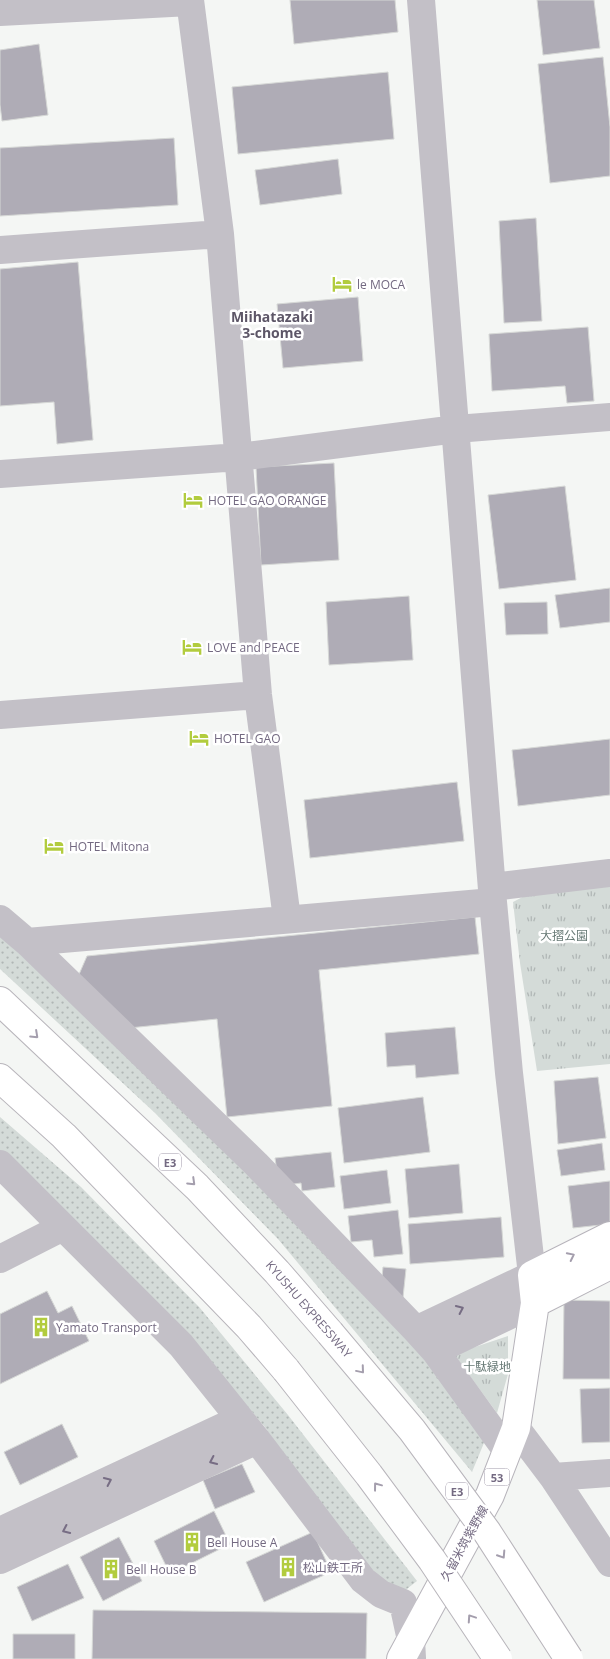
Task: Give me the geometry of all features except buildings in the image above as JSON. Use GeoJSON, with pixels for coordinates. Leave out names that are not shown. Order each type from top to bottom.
{"type":"FeatureCollection","features":[{"type":"Feature","properties":{"kind":"main road","name":"KYUSHU EXPRESSWAY"},"geometry":{"type":"LineString","coordinates":[[0,1001],[197,1187],[277,1272],[330,1333],[412,1430],[487,1532],[569,1659]]}},
{"type":"Feature","properties":{"kind":"main road"},"geometry":{"type":"LineString","coordinates":[[0,1078],[64,1136],[249,1327],[286,1370],[369,1475],[432,1560],[498,1659]]}},
{"type":"Feature","properties":{"kind":"main road"},"geometry":{"type":"LineString","coordinates":[[0,1101],[55,1147],[249,1327]]}},
{"type":"Feature","properties":{"kind":"main road"},"geometry":{"type":"LineString","coordinates":[[532,1275],[610,1236]]}},
{"type":"Feature","properties":{"kind":"main road"},"geometry":{"type":"LineString","coordinates":[[535,1303],[610,1265]]}},
{"type":"Feature","properties":{"kind":"main road","name":"久留米筑紫野線"},"geometry":{"type":"LineString","coordinates":[[408,1653],[490,1495],[512,1439],[535,1303],[532,1275]]}},
{"type":"Feature","properties":{"kind":"street"},"geometry":{"type":"LineString","coordinates":[[416,1330],[532,1275],[509,1074],[493,894],[421,0]]}},
{"type":"Feature","properties":{"kind":"street"},"geometry":{"type":"LineString","coordinates":[[0,12],[190,1],[220,234],[258,695],[287,920]]}},
{"type":"Feature","properties":{"kind":"street"},"geometry":{"type":"LineString","coordinates":[[0,250],[220,234]]}},
{"type":"Feature","properties":{"kind":"street"},"geometry":{"type":"LineString","coordinates":[[0,474],[239,457],[456,429],[610,417]]}},
{"type":"Feature","properties":{"kind":"street"},"geometry":{"type":"LineString","coordinates":[[0,716],[258,695]]}},
{"type":"Feature","properties":{"kind":"street"},"geometry":{"type":"LineString","coordinates":[[27,942],[287,920],[493,894],[610,873]]}},
{"type":"Feature","properties":{"kind":"street"},"geometry":{"type":"LineString","coordinates":[[0,920],[27,942],[256,1164],[416,1330],[512,1439],[553,1477],[610,1563]]}},
{"type":"Feature","properties":{"kind":"street"},"geometry":{"type":"LineString","coordinates":[[0,1164],[181,1345],[257,1440],[363,1580],[381,1594],[403,1602],[408,1653]]}},
{"type":"Feature","properties":{"kind":"street"},"geometry":{"type":"LineString","coordinates":[[0,1258],[63,1227]]}},
{"type":"Feature","properties":{"kind":"street"},"geometry":{"type":"LineString","coordinates":[[435,1351],[535,1303]]}},
{"type":"Feature","properties":{"kind":"street"},"geometry":{"type":"LineString","coordinates":[[0,1531],[240,1420]]}},
{"type":"Feature","properties":{"kind":"street"},"geometry":{"type":"LineString","coordinates":[[0,1560],[257,1440]]}},
{"type":"Feature","properties":{"kind":"street"},"geometry":{"type":"LineString","coordinates":[[553,1477],[610,1473]]}},
{"type":"Feature","properties":{"kind":"green space","name":"大摺公園"},"geometry":{"type":"Polygon","coordinates":[[[610,882],[610,1064],[537,1071],[520,963],[513,902],[540,888],[610,882]]]}},
{"type":"Feature","properties":{"kind":"green space"},"geometry":{"type":"Polygon","coordinates":[[[0,935],[245,1167],[416,1349],[486,1438],[472,1472],[278,1239],[155,1113],[0,969],[0,935]]]}},
{"type":"Feature","properties":{"kind":"green space"},"geometry":{"type":"Polygon","coordinates":[[[0,1117],[81,1187],[200,1308],[288,1415],[417,1581],[403,1592],[378,1588],[264,1426],[182,1329],[0,1155],[0,1117]]]}},
{"type":"Feature","properties":{"kind":"green space","name":"十駄緑地"},"geometry":{"type":"Polygon","coordinates":[[[508,1336],[508,1374],[497,1413],[454,1354],[508,1336]]]}},
{"type":"Feature","properties":{"kind":"place","name":"le MOCA"},"geometry":{"type":"Point","coordinates":[342,284]}},
{"type":"Feature","properties":{"kind":"place","name":"HOTEL GAO ORANGE"},"geometry":{"type":"Point","coordinates":[193,500]}},
{"type":"Feature","properties":{"kind":"place","name":"LOVE and PEACE"},"geometry":{"type":"Point","coordinates":[192,647]}},
{"type":"Feature","properties":{"kind":"place","name":"HOTEL GAO"},"geometry":{"type":"Point","coordinates":[199,738]}},
{"type":"Feature","properties":{"kind":"place","name":"HOTEL Mitona"},"geometry":{"type":"Point","coordinates":[54,846]}},
{"type":"Feature","properties":{"kind":"place","name":"Yamato Transport"},"geometry":{"type":"Point","coordinates":[41,1327]}},
{"type":"Feature","properties":{"kind":"place","name":"Bell House A"},"geometry":{"type":"Point","coordinates":[192,1542]}},
{"type":"Feature","properties":{"kind":"place","name":"松山鉄工所"},"geometry":{"type":"Point","coordinates":[288,1567]}},
{"type":"Feature","properties":{"kind":"place","name":"Bell House B"},"geometry":{"type":"Point","coordinates":[111,1569]}},
{"type":"Feature","properties":{"kind":"district","name":"Miihatazaki 3-chome"},"geometry":{"type":"Point","coordinates":[272,324]}}]}
